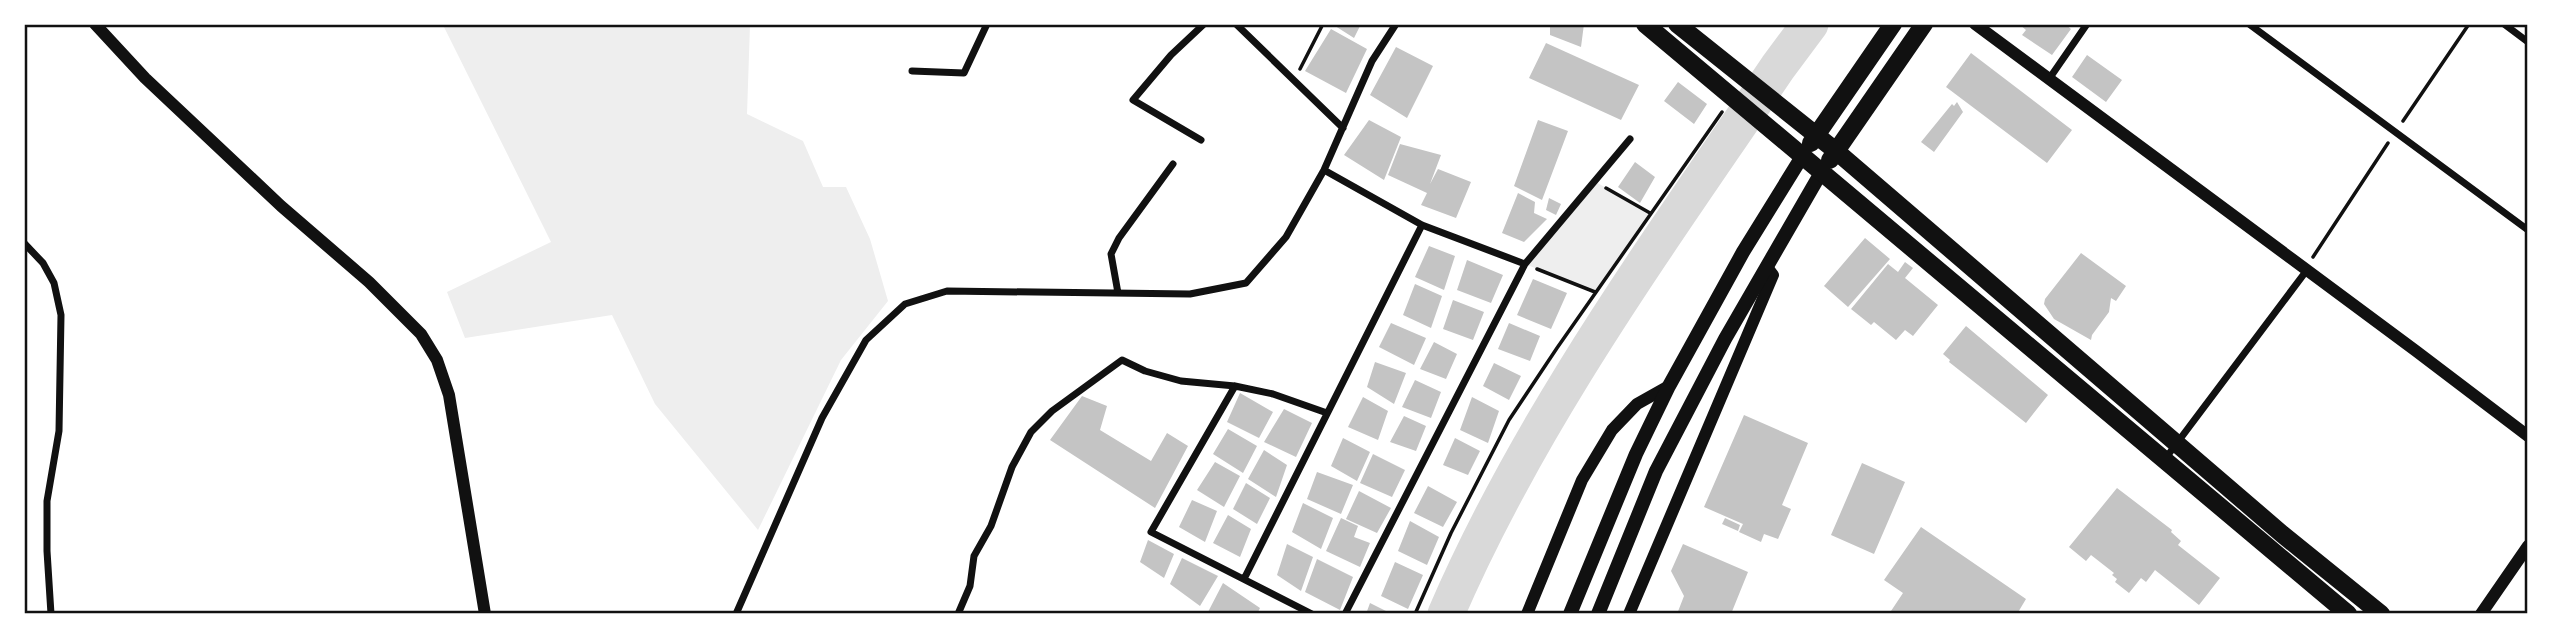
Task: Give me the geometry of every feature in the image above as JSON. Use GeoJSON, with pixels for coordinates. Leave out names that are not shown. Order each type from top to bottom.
{"type":"FeatureCollection","features":[{"type":"Feature","properties":{"kind":"main road"},"geometry":{"type":"LineString","coordinates":[[1645,24],[1727,103],[1771,128],[2348,614]]}},
{"type":"Feature","properties":{"kind":"main road"},"geometry":{"type":"LineString","coordinates":[[1570,614],[1636,454],[1669,386],[1743,252],[1803,155],[1893,24]]}},
{"type":"Feature","properties":{"kind":"main road"},"geometry":{"type":"LineString","coordinates":[[1598,614],[1656,471],[1725,339],[1822,171],[1924,24]]}},
{"type":"Feature","properties":{"kind":"main road"},"geometry":{"type":"LineString","coordinates":[[1685,27],[1836,151],[2282,534],[2381,614]]}},
{"type":"Feature","properties":{"kind":"street"},"geometry":{"type":"LineString","coordinates":[[94,24],[184,115],[281,206],[369,282],[421,334],[437,359],[449,395],[485,614]]}},
{"type":"Feature","properties":{"kind":"street"},"geometry":{"type":"LineString","coordinates":[[912,71],[964,73],[987,24]]}},
{"type":"Feature","properties":{"kind":"street"},"geometry":{"type":"LineString","coordinates":[[1201,140],[1133,100],[1171,55],[1205,24]]}},
{"type":"Feature","properties":{"kind":"street"},"geometry":{"type":"LineString","coordinates":[[1236,24],[1343,128]]}},
{"type":"Feature","properties":{"kind":"street"},"geometry":{"type":"LineString","coordinates":[[736,614],[822,418],[866,340],[905,304],[947,291],[1190,294],[1246,283],[1286,237],[1324,170],[1372,61],[1395,24]]}},
{"type":"Feature","properties":{"kind":"street"},"geometry":{"type":"LineString","coordinates":[[1975,24],[2528,436]]}},
{"type":"Feature","properties":{"kind":"street"},"geometry":{"type":"LineString","coordinates":[[2049,79],[2087,24]]}},
{"type":"Feature","properties":{"kind":"street"},"geometry":{"type":"LineString","coordinates":[[2249,24],[2528,230]]}},
{"type":"Feature","properties":{"kind":"street"},"geometry":{"type":"LineString","coordinates":[[2504,24],[2528,42]]}},
{"type":"Feature","properties":{"kind":"street"},"geometry":{"type":"LineString","coordinates":[[1345,614],[1525,264],[1630,139]]}},
{"type":"Feature","properties":{"kind":"street"},"geometry":{"type":"LineString","coordinates":[[1118,293],[1111,254],[1119,238],[1173,164]]}},
{"type":"Feature","properties":{"kind":"street"},"geometry":{"type":"LineString","coordinates":[[1324,170],[1422,225],[1525,264]]}},
{"type":"Feature","properties":{"kind":"street"},"geometry":{"type":"LineString","coordinates":[[1244,579],[1422,225]]}},
{"type":"Feature","properties":{"kind":"street"},"geometry":{"type":"LineString","coordinates":[[24,243],[43,263],[54,283],[61,315],[59,431],[47,501],[51,614]]}},
{"type":"Feature","properties":{"kind":"street"},"geometry":{"type":"LineString","coordinates":[[1629,614],[1773,275],[1767,267]]}},
{"type":"Feature","properties":{"kind":"street"},"geometry":{"type":"LineString","coordinates":[[2165,459],[2307,270]]}},
{"type":"Feature","properties":{"kind":"street"},"geometry":{"type":"LineString","coordinates":[[958,614],[970,586],[974,556],[991,526],[1012,467],[1031,432],[1052,411],[1122,360],[1146,371],[1181,381],[1235,386],[1273,394],[1327,414]]}},
{"type":"Feature","properties":{"kind":"street"},"geometry":{"type":"LineString","coordinates":[[1235,386],[1151,532],[1312,614]]}},
{"type":"Feature","properties":{"kind":"street"},"geometry":{"type":"LineString","coordinates":[[1527,614],[1582,480],[1612,430],[1637,404],[1669,386]]}},
{"type":"Feature","properties":{"kind":"street"},"geometry":{"type":"LineString","coordinates":[[2481,614],[2528,546]]}},
{"type":"Feature","properties":{"kind":"path"},"geometry":{"type":"LineString","coordinates":[[1293,82],[1323,24]]}},
{"type":"Feature","properties":{"kind":"path"},"geometry":{"type":"LineString","coordinates":[[2400,125],[2469,24]]}},
{"type":"Feature","properties":{"kind":"path"},"geometry":{"type":"LineString","coordinates":[[1415,614],[1451,533],[1509,421],[1727,103]]}},
{"type":"Feature","properties":{"kind":"path"},"geometry":{"type":"LineString","coordinates":[[2307,270],[2389,142]]}},
{"type":"Feature","properties":{"kind":"path"},"geometry":{"type":"LineString","coordinates":[[1594,181],[1650,213]]}},
{"type":"Feature","properties":{"kind":"path"},"geometry":{"type":"LineString","coordinates":[[1525,264],[1595,292]]}},
{"type":"Feature","properties":{"kind":"shaded area"},"geometry":{"type":"Polygon","coordinates":[[[443,25],[750,25],[747,114],[803,141],[823,187],[846,187],[870,239],[888,301],[841,360],[758,530],[655,404],[612,315],[465,338],[447,292],[551,242],[443,25]]]}},
{"type":"Feature","properties":{"kind":"shaded area"},"geometry":{"type":"Polygon","coordinates":[[[1594,181],[1650,213],[1595,292],[1525,264],[1594,181]]]}},
{"type":"Feature","properties":{"kind":"building"},"geometry":{"type":"Polygon","coordinates":[[[1332,24],[1361,24],[1354,38],[1332,24]]]}},
{"type":"Feature","properties":{"kind":"building"},"geometry":{"type":"Polygon","coordinates":[[[1550,24],[1584,24],[1581,47],[1550,35],[1550,24]]]}},
{"type":"Feature","properties":{"kind":"building"},"geometry":{"type":"Polygon","coordinates":[[[2019,24],[2065,24],[2071,29],[2052,55],[2022,35],[2026,30],[2019,24]]]}},
{"type":"Feature","properties":{"kind":"building"},"geometry":{"type":"Polygon","coordinates":[[[1331,29],[1367,49],[1346,93],[1305,71],[1331,29]]]}},
{"type":"Feature","properties":{"kind":"building"},"geometry":{"type":"Polygon","coordinates":[[[1546,43],[1639,85],[1621,120],[1529,78],[1546,43]]]}},
{"type":"Feature","properties":{"kind":"building"},"geometry":{"type":"Polygon","coordinates":[[[1396,47],[1433,66],[1407,118],[1370,95],[1396,47]]]}},
{"type":"Feature","properties":{"kind":"building"},"geometry":{"type":"Polygon","coordinates":[[[1971,53],[2072,130],[2047,163],[1946,87],[1971,53]]]}},
{"type":"Feature","properties":{"kind":"building"},"geometry":{"type":"Polygon","coordinates":[[[2087,55],[2122,80],[2106,102],[2072,77],[2087,55]]]}},
{"type":"Feature","properties":{"kind":"building"},"geometry":{"type":"Polygon","coordinates":[[[1678,82],[1707,104],[1694,124],[1664,101],[1678,82]]]}},
{"type":"Feature","properties":{"kind":"building"},"geometry":{"type":"Polygon","coordinates":[[[1957,102],[1963,112],[1934,152],[1921,142],[1952,104],[1954,106],[1957,102]]]}},
{"type":"Feature","properties":{"kind":"building"},"geometry":{"type":"Polygon","coordinates":[[[1369,120],[1401,137],[1384,180],[1344,155],[1369,120]]]}},
{"type":"Feature","properties":{"kind":"building"},"geometry":{"type":"Polygon","coordinates":[[[1538,120],[1568,131],[1542,200],[1514,186],[1538,120]]]}},
{"type":"Feature","properties":{"kind":"building"},"geometry":{"type":"Polygon","coordinates":[[[1400,144],[1441,155],[1430,184],[1438,169],[1471,182],[1456,218],[1421,205],[1427,193],[1388,175],[1400,144]]]}},
{"type":"Feature","properties":{"kind":"building"},"geometry":{"type":"Polygon","coordinates":[[[1635,162],[1655,177],[1640,203],[1618,187],[1635,162]]]}},
{"type":"Feature","properties":{"kind":"building"},"geometry":{"type":"Polygon","coordinates":[[[1518,193],[1535,202],[1534,213],[1547,219],[1524,242],[1502,233],[1518,193]]]}},
{"type":"Feature","properties":{"kind":"building"},"geometry":{"type":"Polygon","coordinates":[[[1549,198],[1561,204],[1556,215],[1546,210],[1549,198]]]}},
{"type":"Feature","properties":{"kind":"building"},"geometry":{"type":"Polygon","coordinates":[[[1865,238],[1890,259],[1848,307],[1824,286],[1865,238]]]}},
{"type":"Feature","properties":{"kind":"building"},"geometry":{"type":"Polygon","coordinates":[[[1429,246],[1455,256],[1444,290],[1415,277],[1429,246]]]}},
{"type":"Feature","properties":{"kind":"building"},"geometry":{"type":"Polygon","coordinates":[[[2081,253],[2126,286],[2116,301],[2111,298],[2109,312],[2091,340],[2054,319],[2044,304],[2045,299],[2081,253]]]}},
{"type":"Feature","properties":{"kind":"building"},"geometry":{"type":"Polygon","coordinates":[[[1467,260],[1503,275],[1491,303],[1457,290],[1467,260]]]}},
{"type":"Feature","properties":{"kind":"building"},"geometry":{"type":"Polygon","coordinates":[[[1905,262],[1913,268],[1905,278],[1938,305],[1913,336],[1905,330],[1896,340],[1874,322],[1871,325],[1851,309],[1888,264],[1898,272],[1905,262]]]}},
{"type":"Feature","properties":{"kind":"building"},"geometry":{"type":"Polygon","coordinates":[[[1533,279],[1567,293],[1551,329],[1517,315],[1533,279]]]}},
{"type":"Feature","properties":{"kind":"building"},"geometry":{"type":"Polygon","coordinates":[[[1415,284],[1442,296],[1431,328],[1403,315],[1415,284]]]}},
{"type":"Feature","properties":{"kind":"building"},"geometry":{"type":"Polygon","coordinates":[[[1453,300],[1484,312],[1473,340],[1443,329],[1453,300]]]}},
{"type":"Feature","properties":{"kind":"building"},"geometry":{"type":"Polygon","coordinates":[[[1391,323],[1426,338],[1414,365],[1379,347],[1391,323]]]}},
{"type":"Feature","properties":{"kind":"building"},"geometry":{"type":"Polygon","coordinates":[[[1509,323],[1540,336],[1530,361],[1498,349],[1509,323]]]}},
{"type":"Feature","properties":{"kind":"building"},"geometry":{"type":"Polygon","coordinates":[[[1966,326],[2048,395],[2026,423],[1949,362],[1943,354],[1966,326]]]}},
{"type":"Feature","properties":{"kind":"building"},"geometry":{"type":"Polygon","coordinates":[[[1434,342],[1457,354],[1446,379],[1420,369],[1434,342]]]}},
{"type":"Feature","properties":{"kind":"building"},"geometry":{"type":"Polygon","coordinates":[[[1375,362],[1406,373],[1394,404],[1367,387],[1375,362]]]}},
{"type":"Feature","properties":{"kind":"building"},"geometry":{"type":"Polygon","coordinates":[[[1494,363],[1521,376],[1509,400],[1483,386],[1494,363]]]}},
{"type":"Feature","properties":{"kind":"building"},"geometry":{"type":"Polygon","coordinates":[[[1415,380],[1441,392],[1431,418],[1402,407],[1415,380]]]}},
{"type":"Feature","properties":{"kind":"building"},"geometry":{"type":"Polygon","coordinates":[[[1240,393],[1273,412],[1259,438],[1227,422],[1240,393]]]}},
{"type":"Feature","properties":{"kind":"building"},"geometry":{"type":"Polygon","coordinates":[[[1082,396],[1107,406],[1100,430],[1151,461],[1167,433],[1188,446],[1155,508],[1050,440],[1082,396]]]}},
{"type":"Feature","properties":{"kind":"building"},"geometry":{"type":"Polygon","coordinates":[[[1363,397],[1388,411],[1378,440],[1348,427],[1363,397]]]}},
{"type":"Feature","properties":{"kind":"building"},"geometry":{"type":"Polygon","coordinates":[[[1472,397],[1499,411],[1488,443],[1460,430],[1472,397]]]}},
{"type":"Feature","properties":{"kind":"building"},"geometry":{"type":"Polygon","coordinates":[[[1284,409],[1312,423],[1296,457],[1264,442],[1284,409]]]}},
{"type":"Feature","properties":{"kind":"building"},"geometry":{"type":"Polygon","coordinates":[[[1744,415],[1808,443],[1782,505],[1791,509],[1778,539],[1764,534],[1761,542],[1739,532],[1743,524],[1704,507],[1744,415]]]}},
{"type":"Feature","properties":{"kind":"building"},"geometry":{"type":"Polygon","coordinates":[[[1404,416],[1426,426],[1416,451],[1390,442],[1404,416]]]}},
{"type":"Feature","properties":{"kind":"building"},"geometry":{"type":"Polygon","coordinates":[[[1228,429],[1257,446],[1243,473],[1213,454],[1228,429]]]}},
{"type":"Feature","properties":{"kind":"building"},"geometry":{"type":"Polygon","coordinates":[[[1343,438],[1370,452],[1357,481],[1331,466],[1343,438]]]}},
{"type":"Feature","properties":{"kind":"building"},"geometry":{"type":"Polygon","coordinates":[[[1455,438],[1480,451],[1468,475],[1443,465],[1455,438]]]}},
{"type":"Feature","properties":{"kind":"building"},"geometry":{"type":"Polygon","coordinates":[[[1264,450],[1287,465],[1276,497],[1248,479],[1264,450]]]}},
{"type":"Feature","properties":{"kind":"building"},"geometry":{"type":"Polygon","coordinates":[[[1373,454],[1405,470],[1392,497],[1360,483],[1373,454]]]}},
{"type":"Feature","properties":{"kind":"building"},"geometry":{"type":"Polygon","coordinates":[[[1215,462],[1240,476],[1224,507],[1197,490],[1215,462]]]}},
{"type":"Feature","properties":{"kind":"building"},"geometry":{"type":"Polygon","coordinates":[[[1862,463],[1905,482],[1874,554],[1831,535],[1862,463]]]}},
{"type":"Feature","properties":{"kind":"building"},"geometry":{"type":"Polygon","coordinates":[[[1317,472],[1353,485],[1341,514],[1307,499],[1317,472]]]}},
{"type":"Feature","properties":{"kind":"building"},"geometry":{"type":"Polygon","coordinates":[[[1246,483],[1270,498],[1257,524],[1233,509],[1246,483]]]}},
{"type":"Feature","properties":{"kind":"building"},"geometry":{"type":"Polygon","coordinates":[[[1428,486],[1457,502],[1443,527],[1414,513],[1428,486]]]}},
{"type":"Feature","properties":{"kind":"building"},"geometry":{"type":"Polygon","coordinates":[[[2117,488],[2172,530],[2181,541],[2178,545],[2220,578],[2199,605],[2155,570],[2146,582],[2141,578],[2129,593],[2115,582],[2117,579],[2112,575],[2114,573],[2091,555],[2086,561],[2069,547],[2117,488]]]}},
{"type":"Feature","properties":{"kind":"building"},"geometry":{"type":"Polygon","coordinates":[[[1359,491],[1391,508],[1377,533],[1346,519],[1359,491]]]}},
{"type":"Feature","properties":{"kind":"building"},"geometry":{"type":"Polygon","coordinates":[[[1192,500],[1217,511],[1205,542],[1179,527],[1192,500]]]}},
{"type":"Feature","properties":{"kind":"building"},"geometry":{"type":"Polygon","coordinates":[[[1303,503],[1333,518],[1321,549],[1292,532],[1303,503]]]}},
{"type":"Feature","properties":{"kind":"building"},"geometry":{"type":"Polygon","coordinates":[[[1228,515],[1251,529],[1240,557],[1213,543],[1228,515]]]}},
{"type":"Feature","properties":{"kind":"building"},"geometry":{"type":"Polygon","coordinates":[[[1341,518],[1358,526],[1354,537],[1370,543],[1360,567],[1326,551],[1341,518]]]}},
{"type":"Feature","properties":{"kind":"building"},"geometry":{"type":"Polygon","coordinates":[[[1725,518],[1740,525],[1738,531],[1722,524],[1725,518]]]}},
{"type":"Feature","properties":{"kind":"building"},"geometry":{"type":"Polygon","coordinates":[[[1410,521],[1439,537],[1427,565],[1398,551],[1410,521]]]}},
{"type":"Feature","properties":{"kind":"building"},"geometry":{"type":"Polygon","coordinates":[[[1921,527],[2026,599],[2017,614],[1895,614],[1891,611],[1903,593],[1884,580],[1921,527]]]}},
{"type":"Feature","properties":{"kind":"building"},"geometry":{"type":"Polygon","coordinates":[[[1148,540],[1174,554],[1164,578],[1140,562],[1148,540]]]}},
{"type":"Feature","properties":{"kind":"building"},"geometry":{"type":"Polygon","coordinates":[[[1287,544],[1313,557],[1301,591],[1277,575],[1287,544]]]}},
{"type":"Feature","properties":{"kind":"building"},"geometry":{"type":"Polygon","coordinates":[[[1683,544],[1748,572],[1731,614],[1677,614],[1684,596],[1671,571],[1683,544]]]}},
{"type":"Feature","properties":{"kind":"building"},"geometry":{"type":"Polygon","coordinates":[[[1182,558],[1218,576],[1200,606],[1170,584],[1182,558]]]}},
{"type":"Feature","properties":{"kind":"building"},"geometry":{"type":"Polygon","coordinates":[[[1317,559],[1353,577],[1340,610],[1305,592],[1317,559]]]}},
{"type":"Feature","properties":{"kind":"building"},"geometry":{"type":"Polygon","coordinates":[[[1395,562],[1423,575],[1408,609],[1381,596],[1395,562]]]}},
{"type":"Feature","properties":{"kind":"building"},"geometry":{"type":"Polygon","coordinates":[[[1223,583],[1260,608],[1257,614],[1208,612],[1223,583]]]}},
{"type":"Feature","properties":{"kind":"building"},"geometry":{"type":"Polygon","coordinates":[[[1370,603],[1392,614],[1366,614],[1370,603]]]}},
{"type":"Feature","properties":{"kind":"waterway"},"geometry":{"type":"LineString","coordinates":[[1446,614],[1480,541],[1557,401],[1643,265],[1810,24]]}}]}
